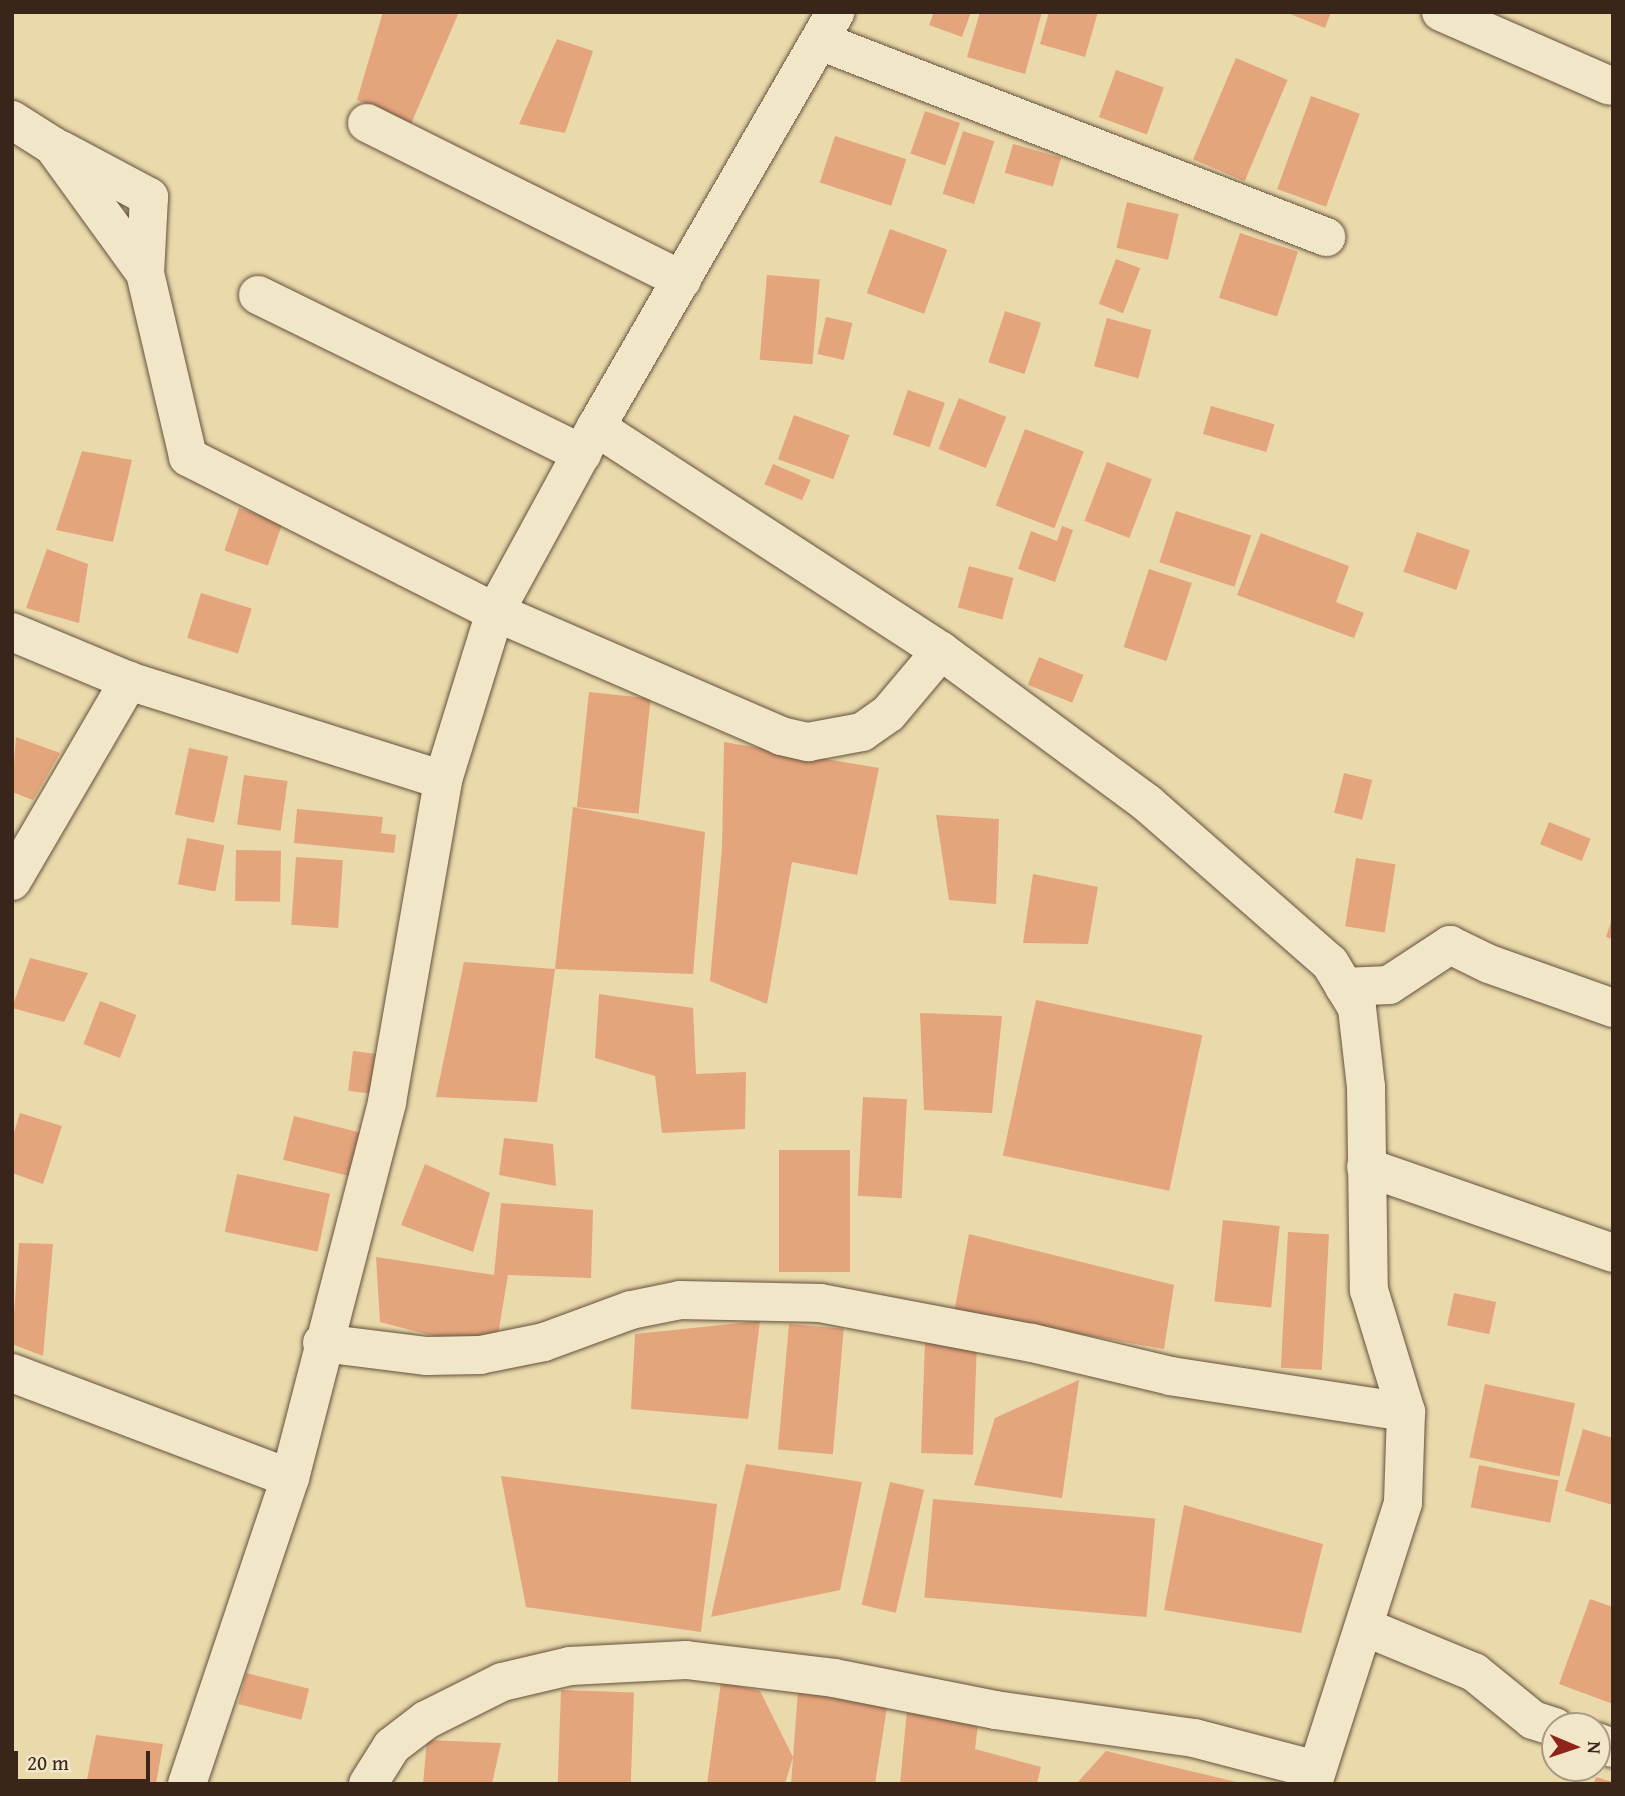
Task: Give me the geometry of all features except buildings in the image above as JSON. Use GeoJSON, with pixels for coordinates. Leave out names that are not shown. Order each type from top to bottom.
{"type":"FeatureCollection","features":[{"type":"Feature","properties":{"kind":"street"},"geometry":{"type":"LineString","coordinates":[[1441,12],[1610,86]]}},
{"type":"Feature","properties":{"kind":"street"},"geometry":{"type":"LineString","coordinates":[[187,1784],[290,1478],[322,1343],[387,1102],[443,780],[495,612],[589,441],[828,27],[1326,237]]}},
{"type":"Feature","properties":{"kind":"street"},"geometry":{"type":"LineString","coordinates":[[12,120],[53,146],[145,273],[188,457],[495,612],[781,736],[807,742],[862,732],[888,714],[941,651]]}},
{"type":"Feature","properties":{"kind":"street"},"geometry":{"type":"LineString","coordinates":[[368,123],[682,280]]}},
{"type":"Feature","properties":{"kind":"street"},"geometry":{"type":"LineString","coordinates":[[258,295],[589,441],[941,651],[1147,803],[1330,963],[1357,1007],[1366,1087],[1369,1290],[1406,1412],[1404,1503],[1367,1628],[1315,1777],[1194,1738],[995,1710],[834,1678],[685,1660],[570,1666],[502,1682],[426,1720],[392,1746],[368,1784]]}},
{"type":"Feature","properties":{"kind":"street"},"geometry":{"type":"LineString","coordinates":[[12,632],[129,681],[443,780]]}},
{"type":"Feature","properties":{"kind":"street"},"geometry":{"type":"LineString","coordinates":[[12,881],[129,681]]}},
{"type":"Feature","properties":{"kind":"street"},"geometry":{"type":"LineString","coordinates":[[1344,987],[1389,985],[1450,945],[1489,964],[1613,1008]]}},
{"type":"Feature","properties":{"kind":"street"},"geometry":{"type":"LineString","coordinates":[[1366,1167],[1613,1253]]}},
{"type":"Feature","properties":{"kind":"street"},"geometry":{"type":"LineString","coordinates":[[322,1343],[427,1356],[480,1355],[544,1342],[631,1310],[680,1300],[820,1303],[1032,1343],[1170,1376],[1406,1412]]}},
{"type":"Feature","properties":{"kind":"street"},"geometry":{"type":"LineString","coordinates":[[12,1373],[290,1478]]}},
{"type":"Feature","properties":{"kind":"street"},"geometry":{"type":"LineString","coordinates":[[1367,1628],[1474,1672],[1533,1720],[1541,1723]]}}]}
